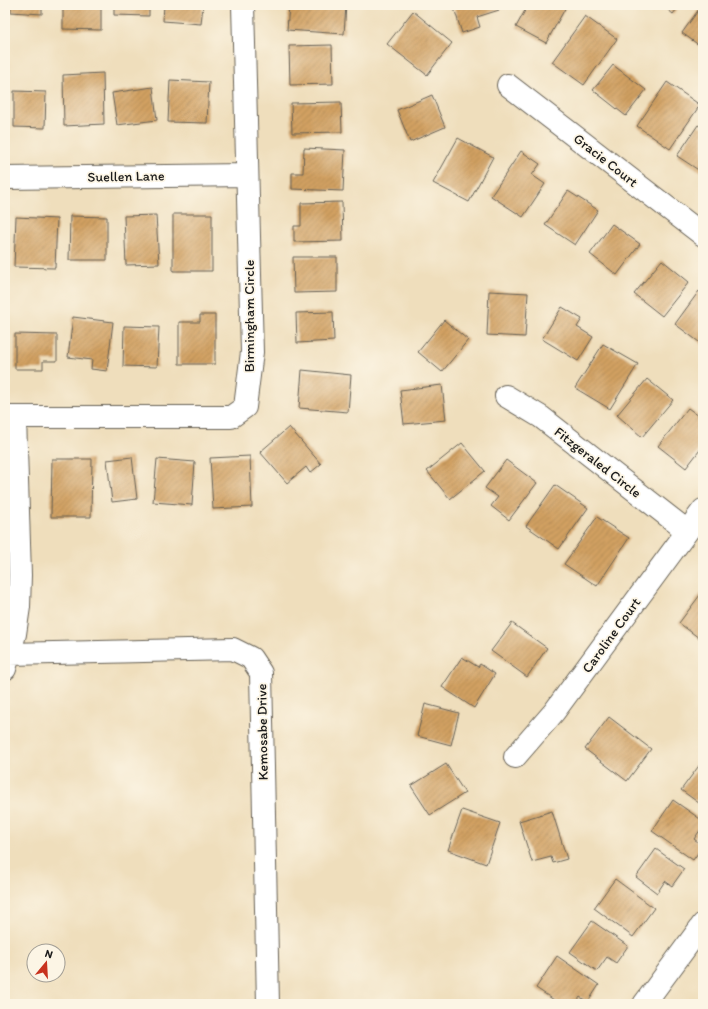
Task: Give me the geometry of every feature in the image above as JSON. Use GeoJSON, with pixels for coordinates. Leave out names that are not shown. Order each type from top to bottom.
{"type":"FeatureCollection","features":[{"type":"Feature","properties":{"kind":"street","name":"Birmingham Circle"},"geometry":{"type":"LineString","coordinates":[[10,417],[231,417],[245,407],[252,352],[243,5]]}},
{"type":"Feature","properties":{"kind":"street","name":"Gracie Court"},"geometry":{"type":"LineString","coordinates":[[508,85],[703,235]]}},
{"type":"Feature","properties":{"kind":"street","name":"Suellen Lane"},"geometry":{"type":"LineString","coordinates":[[5,178],[247,175]]}},
{"type":"Feature","properties":{"kind":"street","name":"Fitzgeraled Circle"},"geometry":{"type":"LineString","coordinates":[[506,396],[541,417],[687,531]]}},
{"type":"Feature","properties":{"kind":"street"},"geometry":{"type":"LineString","coordinates":[[7,662],[15,634],[19,607],[20,575],[10,417]]}},
{"type":"Feature","properties":{"kind":"street","name":"Caroline Court"},"geometry":{"type":"LineString","coordinates":[[515,757],[554,712],[703,510]]}},
{"type":"Feature","properties":{"kind":"street","name":"Kemosabe Drive"},"geometry":{"type":"LineString","coordinates":[[7,662],[233,649],[251,658],[261,673],[268,1004]]}},
{"type":"Feature","properties":{"kind":"street"},"geometry":{"type":"LineString","coordinates":[[644,1004],[703,924]]}},
{"type":"Feature","properties":{"kind":"building"},"geometry":{"type":"Polygon","coordinates":[[[11,5],[42,5],[42,14],[11,12],[11,5]]]}},
{"type":"Feature","properties":{"kind":"building"},"geometry":{"type":"Polygon","coordinates":[[[63,5],[101,5],[101,30],[63,29],[63,5]]]}},
{"type":"Feature","properties":{"kind":"building"},"geometry":{"type":"Polygon","coordinates":[[[114,5],[149,5],[149,16],[114,15],[114,5]]]}},
{"type":"Feature","properties":{"kind":"building"},"geometry":{"type":"Polygon","coordinates":[[[164,5],[203,5],[201,24],[163,21],[164,5]]]}},
{"type":"Feature","properties":{"kind":"building"},"geometry":{"type":"Polygon","coordinates":[[[289,5],[346,5],[344,34],[287,30],[289,5]]]}},
{"type":"Feature","properties":{"kind":"building"},"geometry":{"type":"Polygon","coordinates":[[[453,5],[497,5],[499,10],[477,17],[480,27],[462,33],[453,5]]]}},
{"type":"Feature","properties":{"kind":"building"},"geometry":{"type":"Polygon","coordinates":[[[528,5],[567,5],[546,43],[516,27],[528,5]]]}},
{"type":"Feature","properties":{"kind":"building"},"geometry":{"type":"Polygon","coordinates":[[[662,5],[680,5],[673,14],[662,5]]]}},
{"type":"Feature","properties":{"kind":"building"},"geometry":{"type":"Polygon","coordinates":[[[703,5],[703,48],[682,33],[703,5]]]}},
{"type":"Feature","properties":{"kind":"building"},"geometry":{"type":"Polygon","coordinates":[[[413,11],[452,43],[427,75],[387,44],[413,11]]]}},
{"type":"Feature","properties":{"kind":"building"},"geometry":{"type":"Polygon","coordinates":[[[585,16],[617,39],[584,85],[552,62],[585,16]]]}},
{"type":"Feature","properties":{"kind":"building"},"geometry":{"type":"Polygon","coordinates":[[[332,45],[333,84],[290,85],[289,46],[332,45]]]}},
{"type":"Feature","properties":{"kind":"building"},"geometry":{"type":"Polygon","coordinates":[[[613,65],[646,90],[626,116],[593,90],[613,65]]]}},
{"type":"Feature","properties":{"kind":"building"},"geometry":{"type":"Polygon","coordinates":[[[103,73],[104,124],[64,126],[63,75],[103,73]]]}},
{"type":"Feature","properties":{"kind":"building"},"geometry":{"type":"Polygon","coordinates":[[[170,80],[209,82],[207,123],[168,122],[170,80]]]}},
{"type":"Feature","properties":{"kind":"building"},"geometry":{"type":"Polygon","coordinates":[[[667,82],[700,105],[670,149],[637,126],[667,82]]]}},
{"type":"Feature","properties":{"kind":"building"},"geometry":{"type":"Polygon","coordinates":[[[153,87],[157,120],[117,125],[112,93],[153,87]]]}},
{"type":"Feature","properties":{"kind":"building"},"geometry":{"type":"Polygon","coordinates":[[[14,91],[46,92],[45,128],[14,127],[14,91]]]}},
{"type":"Feature","properties":{"kind":"building"},"geometry":{"type":"Polygon","coordinates":[[[432,95],[445,127],[410,142],[397,110],[432,95]]]}},
{"type":"Feature","properties":{"kind":"building"},"geometry":{"type":"Polygon","coordinates":[[[341,102],[342,132],[292,133],[291,103],[341,102]]]}},
{"type":"Feature","properties":{"kind":"building"},"geometry":{"type":"Polygon","coordinates":[[[698,125],[703,128],[703,173],[677,156],[698,125]]]}},
{"type":"Feature","properties":{"kind":"building"},"geometry":{"type":"Polygon","coordinates":[[[458,138],[493,157],[469,202],[433,183],[458,138]]]}},
{"type":"Feature","properties":{"kind":"building"},"geometry":{"type":"Polygon","coordinates":[[[304,148],[345,150],[343,191],[292,189],[292,173],[303,173],[304,148]]]}},
{"type":"Feature","properties":{"kind":"building"},"geometry":{"type":"Polygon","coordinates":[[[521,151],[540,164],[532,175],[545,184],[523,217],[491,196],[521,151]]]}},
{"type":"Feature","properties":{"kind":"building"},"geometry":{"type":"Polygon","coordinates":[[[568,191],[598,210],[575,245],[545,225],[568,191]]]}},
{"type":"Feature","properties":{"kind":"building"},"geometry":{"type":"Polygon","coordinates":[[[342,202],[343,241],[294,242],[294,226],[301,226],[301,203],[342,202]]]}},
{"type":"Feature","properties":{"kind":"building"},"geometry":{"type":"Polygon","coordinates":[[[173,214],[212,214],[212,271],[173,271],[173,214]]]}},
{"type":"Feature","properties":{"kind":"building"},"geometry":{"type":"Polygon","coordinates":[[[156,215],[159,264],[126,265],[124,216],[156,215]]]}},
{"type":"Feature","properties":{"kind":"building"},"geometry":{"type":"Polygon","coordinates":[[[70,216],[107,217],[107,260],[69,260],[70,216]]]}},
{"type":"Feature","properties":{"kind":"building"},"geometry":{"type":"Polygon","coordinates":[[[16,217],[57,219],[55,268],[14,267],[16,217]]]}},
{"type":"Feature","properties":{"kind":"building"},"geometry":{"type":"Polygon","coordinates":[[[612,224],[640,244],[617,275],[590,254],[612,224]]]}},
{"type":"Feature","properties":{"kind":"building"},"geometry":{"type":"Polygon","coordinates":[[[293,257],[337,257],[337,292],[294,293],[293,257]]]}},
{"type":"Feature","properties":{"kind":"building"},"geometry":{"type":"Polygon","coordinates":[[[662,260],[689,282],[662,316],[634,294],[662,260]]]}},
{"type":"Feature","properties":{"kind":"building"},"geometry":{"type":"Polygon","coordinates":[[[489,291],[528,293],[525,337],[487,335],[489,291]]]}},
{"type":"Feature","properties":{"kind":"building"},"geometry":{"type":"Polygon","coordinates":[[[699,291],[703,294],[703,345],[675,324],[699,291]]]}},
{"type":"Feature","properties":{"kind":"building"},"geometry":{"type":"Polygon","coordinates":[[[562,307],[582,319],[577,327],[593,337],[578,361],[542,339],[562,307]]]}},
{"type":"Feature","properties":{"kind":"building"},"geometry":{"type":"Polygon","coordinates":[[[333,312],[334,341],[297,343],[296,313],[333,312]]]}},
{"type":"Feature","properties":{"kind":"building"},"geometry":{"type":"Polygon","coordinates":[[[200,315],[215,315],[215,364],[179,364],[179,322],[200,322],[200,315]]]}},
{"type":"Feature","properties":{"kind":"building"},"geometry":{"type":"Polygon","coordinates":[[[73,317],[113,322],[107,371],[91,369],[92,360],[68,357],[73,317]]]}},
{"type":"Feature","properties":{"kind":"building"},"geometry":{"type":"Polygon","coordinates":[[[444,320],[468,340],[442,372],[418,352],[444,320]]]}},
{"type":"Feature","properties":{"kind":"building"},"geometry":{"type":"Polygon","coordinates":[[[124,326],[159,327],[157,367],[123,366],[124,326]]]}},
{"type":"Feature","properties":{"kind":"building"},"geometry":{"type":"Polygon","coordinates":[[[15,334],[57,335],[57,361],[43,361],[43,369],[15,369],[15,334]]]}},
{"type":"Feature","properties":{"kind":"building"},"geometry":{"type":"Polygon","coordinates":[[[603,344],[638,364],[610,409],[575,388],[603,344]]]}},
{"type":"Feature","properties":{"kind":"building"},"geometry":{"type":"Polygon","coordinates":[[[302,370],[351,375],[348,412],[299,408],[302,370]]]}},
{"type":"Feature","properties":{"kind":"building"},"geometry":{"type":"Polygon","coordinates":[[[647,379],[673,400],[642,437],[617,415],[647,379]]]}},
{"type":"Feature","properties":{"kind":"building"},"geometry":{"type":"Polygon","coordinates":[[[442,385],[446,420],[404,424],[400,390],[442,385]]]}},
{"type":"Feature","properties":{"kind":"building"},"geometry":{"type":"Polygon","coordinates":[[[688,408],[703,419],[703,446],[686,468],[658,446],[688,408]]]}},
{"type":"Feature","properties":{"kind":"building"},"geometry":{"type":"Polygon","coordinates":[[[289,427],[321,464],[310,473],[306,467],[287,483],[260,452],[289,427]]]}},
{"type":"Feature","properties":{"kind":"building"},"geometry":{"type":"Polygon","coordinates":[[[462,443],[485,471],[450,499],[427,471],[462,443]]]}},
{"type":"Feature","properties":{"kind":"building"},"geometry":{"type":"Polygon","coordinates":[[[250,456],[252,507],[213,509],[210,458],[250,456]]]}},
{"type":"Feature","properties":{"kind":"building"},"geometry":{"type":"Polygon","coordinates":[[[132,457],[137,499],[112,502],[107,460],[132,457]]]}},
{"type":"Feature","properties":{"kind":"building"},"geometry":{"type":"Polygon","coordinates":[[[52,459],[92,459],[91,517],[51,517],[52,459]]]}},
{"type":"Feature","properties":{"kind":"building"},"geometry":{"type":"Polygon","coordinates":[[[157,459],[195,462],[192,505],[153,502],[157,459]]]}},
{"type":"Feature","properties":{"kind":"building"},"geometry":{"type":"Polygon","coordinates":[[[506,460],[537,483],[509,520],[491,506],[498,497],[485,488],[506,460]]]}},
{"type":"Feature","properties":{"kind":"building"},"geometry":{"type":"Polygon","coordinates":[[[555,485],[588,508],[559,549],[526,526],[555,485]]]}},
{"type":"Feature","properties":{"kind":"building"},"geometry":{"type":"Polygon","coordinates":[[[597,517],[629,538],[597,586],[564,564],[597,517]]]}},
{"type":"Feature","properties":{"kind":"building"},"geometry":{"type":"Polygon","coordinates":[[[703,591],[703,641],[679,623],[703,591]]]}},
{"type":"Feature","properties":{"kind":"building"},"geometry":{"type":"Polygon","coordinates":[[[512,623],[547,648],[527,677],[491,651],[512,623]]]}},
{"type":"Feature","properties":{"kind":"building"},"geometry":{"type":"Polygon","coordinates":[[[462,657],[478,667],[480,664],[495,674],[474,708],[442,687],[462,657]]]}},
{"type":"Feature","properties":{"kind":"building"},"geometry":{"type":"Polygon","coordinates":[[[425,704],[459,713],[451,745],[417,736],[425,704]]]}},
{"type":"Feature","properties":{"kind":"building"},"geometry":{"type":"Polygon","coordinates":[[[609,717],[651,749],[627,781],[585,749],[609,717]]]}},
{"type":"Feature","properties":{"kind":"building"},"geometry":{"type":"Polygon","coordinates":[[[701,763],[703,764],[703,806],[681,790],[701,763]]]}},
{"type":"Feature","properties":{"kind":"building"},"geometry":{"type":"Polygon","coordinates":[[[446,764],[465,793],[430,815],[411,786],[446,764]]]}},
{"type":"Feature","properties":{"kind":"building"},"geometry":{"type":"Polygon","coordinates":[[[673,800],[703,821],[703,826],[694,839],[703,846],[693,860],[652,831],[673,800]]]}},
{"type":"Feature","properties":{"kind":"building"},"geometry":{"type":"Polygon","coordinates":[[[462,810],[500,823],[486,864],[448,850],[462,810]]]}},
{"type":"Feature","properties":{"kind":"building"},"geometry":{"type":"Polygon","coordinates":[[[552,811],[567,859],[553,863],[551,857],[532,862],[519,821],[552,811]]]}},
{"type":"Feature","properties":{"kind":"building"},"geometry":{"type":"Polygon","coordinates":[[[656,849],[684,869],[672,886],[665,881],[657,893],[636,877],[656,849]]]}},
{"type":"Feature","properties":{"kind":"building"},"geometry":{"type":"Polygon","coordinates":[[[615,879],[654,908],[633,937],[594,908],[615,879]]]}},
{"type":"Feature","properties":{"kind":"building"},"geometry":{"type":"Polygon","coordinates":[[[592,921],[628,946],[616,963],[607,957],[597,971],[570,952],[592,921]]]}},
{"type":"Feature","properties":{"kind":"building"},"geometry":{"type":"Polygon","coordinates":[[[557,956],[599,985],[588,1002],[580,997],[575,1004],[560,1004],[536,988],[557,956]]]}}]}
